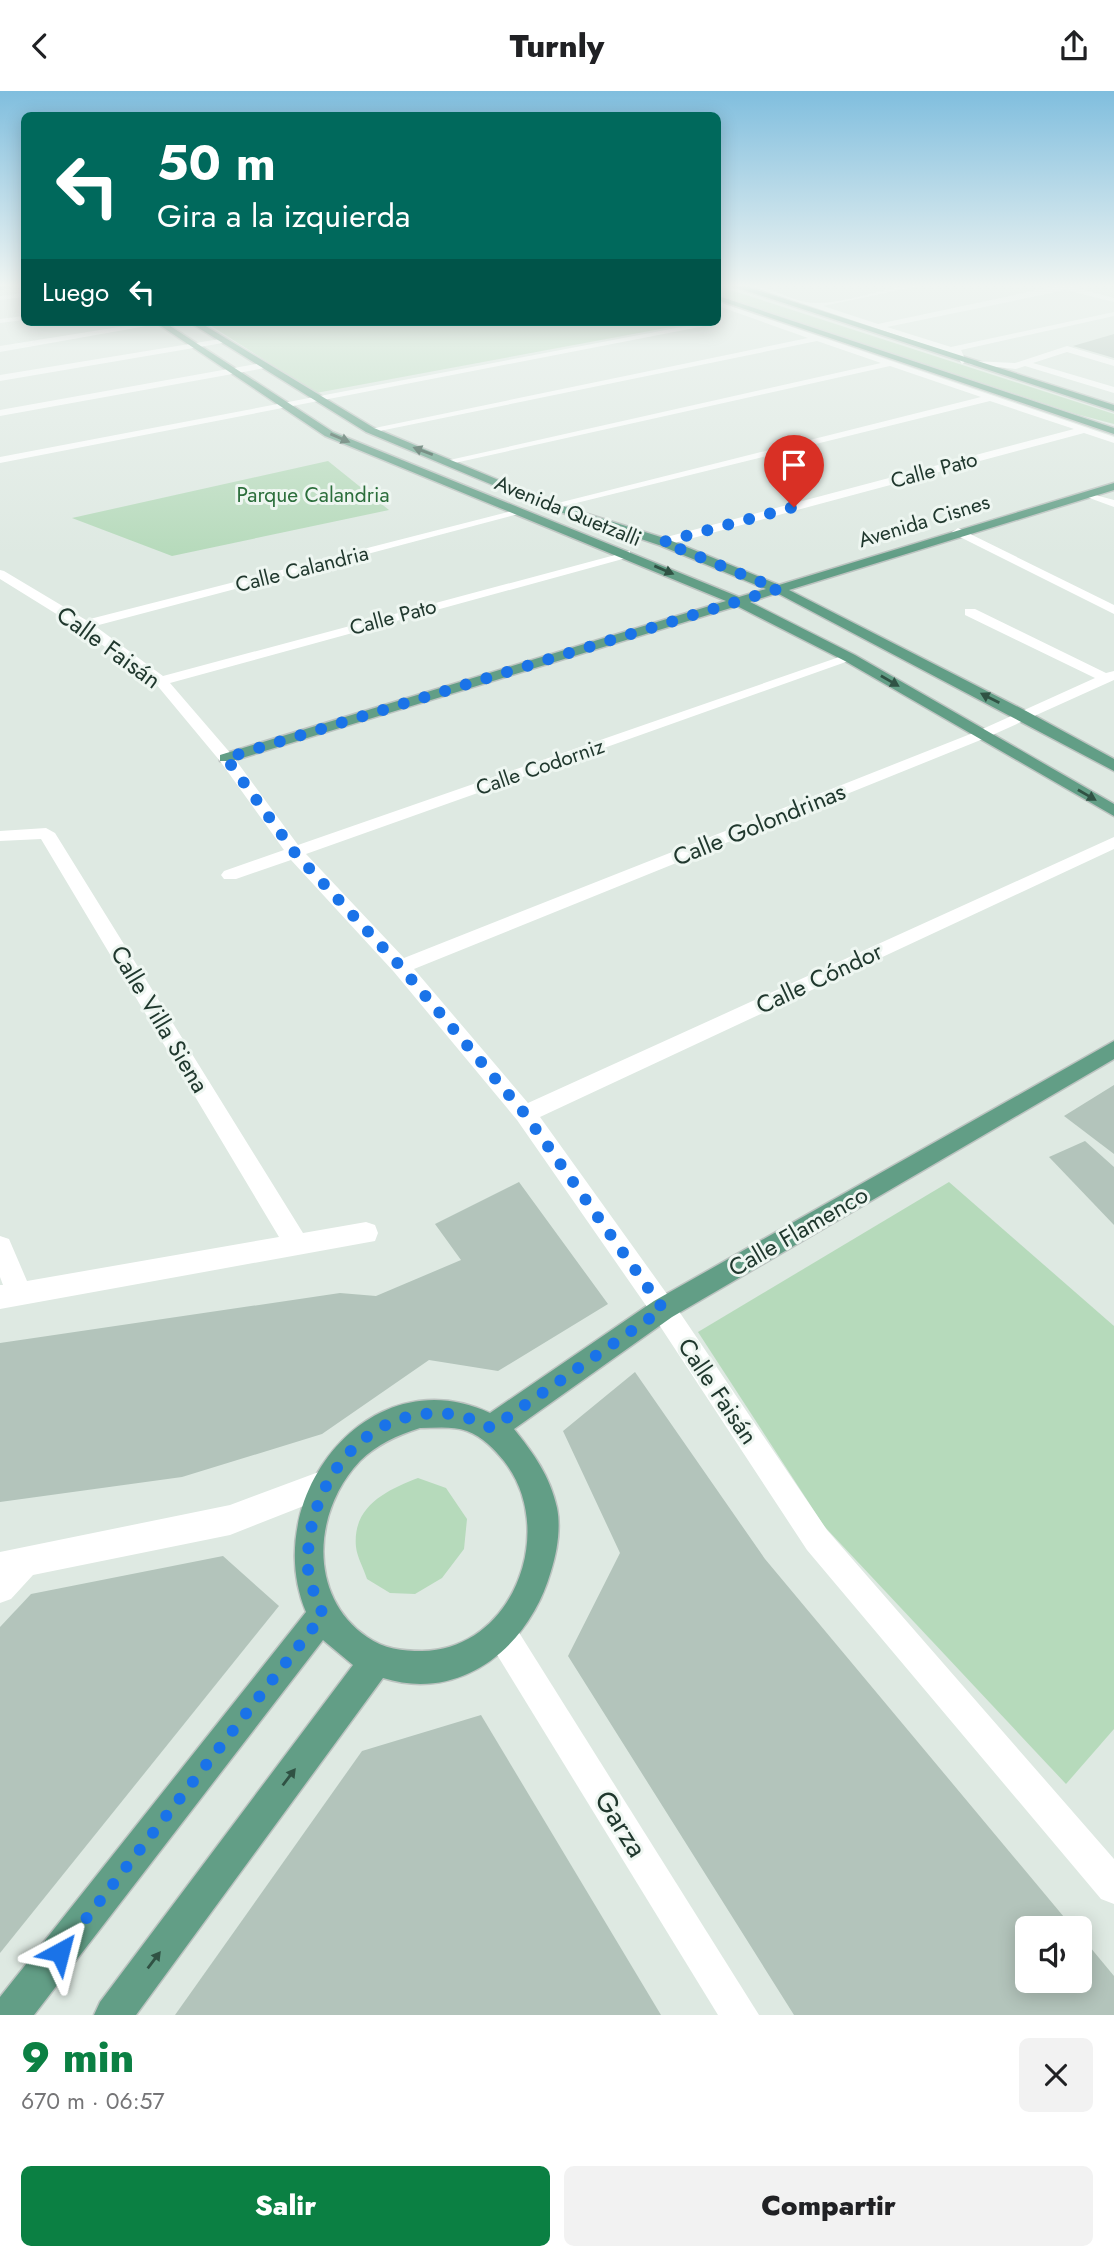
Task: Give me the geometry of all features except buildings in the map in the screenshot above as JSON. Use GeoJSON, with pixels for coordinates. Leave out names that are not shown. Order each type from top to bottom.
{"type":"FeatureCollection","features":[{"type":"Feature","properties":{"kind":"main road","name":"Avenida Quetzalli"},"geometry":{"type":"LineString","coordinates":[[240,375],[329,434],[740,602],[850,658],[1114,811]]}},
{"type":"Feature","properties":{"kind":"main road","name":"Avenida Quetzalli"},"geometry":{"type":"LineString","coordinates":[[276,375],[370,430],[450,461],[552,506],[663,542],[778,589],[1023,715],[1114,767]]}},
{"type":"Feature","properties":{"kind":"main road"},"geometry":{"type":"LineString","coordinates":[[942,375],[1114,431]]}},
{"type":"Feature","properties":{"kind":"main road"},"geometry":{"type":"LineString","coordinates":[[1008,375],[1111,407]]}},
{"type":"Feature","properties":{"kind":"main road","name":"Avenida Cisnes"},"geometry":{"type":"LineString","coordinates":[[226,758],[740,602],[958,531],[1114,486]]}},
{"type":"Feature","properties":{"kind":"main road","name":"Calle Flamenco"},"geometry":{"type":"LineString","coordinates":[[492,1428],[663,1309],[1114,1049]]}},
{"type":"Feature","properties":{"kind":"main road"},"geometry":{"type":"LineString","coordinates":[[420,1414],[458,1415],[492,1428],[519,1451],[537,1482],[546,1520],[543,1560],[532,1590],[502,1634],[463,1660],[419,1670],[375,1662],[345,1643],[323,1615],[308,1572],[310,1527],[324,1484],[350,1451],[383,1426],[420,1414]]}},
{"type":"Feature","properties":{"kind":"main road"},"geometry":{"type":"LineString","coordinates":[[10,2015],[323,1615]]}},
{"type":"Feature","properties":{"kind":"main road"},"geometry":{"type":"LineString","coordinates":[[113,2015],[375,1662]]}},
{"type":"Feature","properties":{"kind":"street"},"geometry":{"type":"LineString","coordinates":[[0,378],[19,375]]}},
{"type":"Feature","properties":{"kind":"street"},"geometry":{"type":"LineString","coordinates":[[0,413],[213,375]]}},
{"type":"Feature","properties":{"kind":"street"},"geometry":{"type":"LineString","coordinates":[[0,460],[447,375]]}},
{"type":"Feature","properties":{"kind":"street"},"geometry":{"type":"LineString","coordinates":[[370,430],[640,375]]}},
{"type":"Feature","properties":{"kind":"street"},"geometry":{"type":"LineString","coordinates":[[450,461],[839,375]]}},
{"type":"Feature","properties":{"kind":"street"},"geometry":{"type":"LineString","coordinates":[[920,375],[1114,440]]}},
{"type":"Feature","properties":{"kind":"street"},"geometry":{"type":"LineString","coordinates":[[1062,375],[1114,391]]}},
{"type":"Feature","properties":{"kind":"street"},"geometry":{"type":"LineString","coordinates":[[1111,407],[1105,397],[1114,391]]}},
{"type":"Feature","properties":{"kind":"street"},"geometry":{"type":"LineString","coordinates":[[552,506],[990,398]]}},
{"type":"Feature","properties":{"kind":"street","name":"Calle Pato"},"geometry":{"type":"LineString","coordinates":[[663,542],[1083,430]]}},
{"type":"Feature","properties":{"kind":"street"},"geometry":{"type":"LineString","coordinates":[[1088,494],[1114,504]]}},
{"type":"Feature","properties":{"kind":"street","name":"Calle Calandria"},"geometry":{"type":"LineString","coordinates":[[84,625],[520,512]]}},
{"type":"Feature","properties":{"kind":"street"},"geometry":{"type":"LineString","coordinates":[[958,531],[1114,610]]}},
{"type":"Feature","properties":{"kind":"street","name":"Calle Pato"},"geometry":{"type":"LineString","coordinates":[[161,681],[626,554]]}},
{"type":"Feature","properties":{"kind":"street","name":"Calle Faisán"},"geometry":{"type":"LineString","coordinates":[[0,575],[84,625],[161,681],[226,758],[295,853],[401,967],[525,1114],[663,1309],[817,1540],[1114,1886]]}},
{"type":"Feature","properties":{"kind":"street"},"geometry":{"type":"LineString","coordinates":[[970,612],[1109,676]]}},
{"type":"Feature","properties":{"kind":"street","name":"Calle Codorniz"},"geometry":{"type":"LineString","coordinates":[[230,875],[850,658]]}},
{"type":"Feature","properties":{"kind":"street","name":"Calle Golondrinas"},"geometry":{"type":"LineString","coordinates":[[401,967],[982,734],[1109,676]]}},
{"type":"Feature","properties":{"kind":"street","name":"Calle Villa Siena"},"geometry":{"type":"LineString","coordinates":[[0,836],[46,832],[297,1245]]}},
{"type":"Feature","properties":{"kind":"street","name":"Calle Cóndor"},"geometry":{"type":"LineString","coordinates":[[525,1114],[1114,842]]}},
{"type":"Feature","properties":{"kind":"street"},"geometry":{"type":"LineString","coordinates":[[0,1247],[10,1296],[366,1233]]}},
{"type":"Feature","properties":{"kind":"street"},"geometry":{"type":"LineString","coordinates":[[0,1588],[12,1565],[230,1520],[324,1484]]}},
{"type":"Feature","properties":{"kind":"street","name":"Garza"},"geometry":{"type":"LineString","coordinates":[[502,1634],[740,2015]]}},
{"type":"Feature","properties":{"kind":"green space"},"geometry":{"type":"Polygon","coordinates":[[[288,375],[414,375],[316,393],[288,375]]]}},
{"type":"Feature","properties":{"kind":"green space"},"geometry":{"type":"Polygon","coordinates":[[[958,375],[993,375],[1114,414],[1114,424],[958,375]]]}},
{"type":"Feature","properties":{"kind":"green space","name":"Parque Calandria"},"geometry":{"type":"Polygon","coordinates":[[[328,461],[389,510],[172,556],[72,518],[328,461]]]}},
{"type":"Feature","properties":{"kind":"green space"},"geometry":{"type":"Polygon","coordinates":[[[949,1182],[1114,1326],[1114,1729],[1066,1784],[824,1526],[698,1332],[949,1182]]]}},
{"type":"Feature","properties":{"kind":"green space"},"geometry":{"type":"Polygon","coordinates":[[[418,1478],[446,1488],[467,1519],[464,1549],[442,1578],[415,1594],[390,1593],[367,1579],[356,1547],[356,1533],[366,1510],[374,1502],[395,1488],[418,1478]]]}},
{"type":"Feature","properties":{"kind":"route"},"geometry":{"type":"LineString","coordinates":[[60,1952],[323,1615],[308,1572],[310,1527],[324,1484],[350,1451],[383,1426],[420,1414],[458,1415],[492,1428],[663,1309],[525,1114],[401,967],[295,853],[226,758],[778,589],[663,542],[794,507]]}}]}
